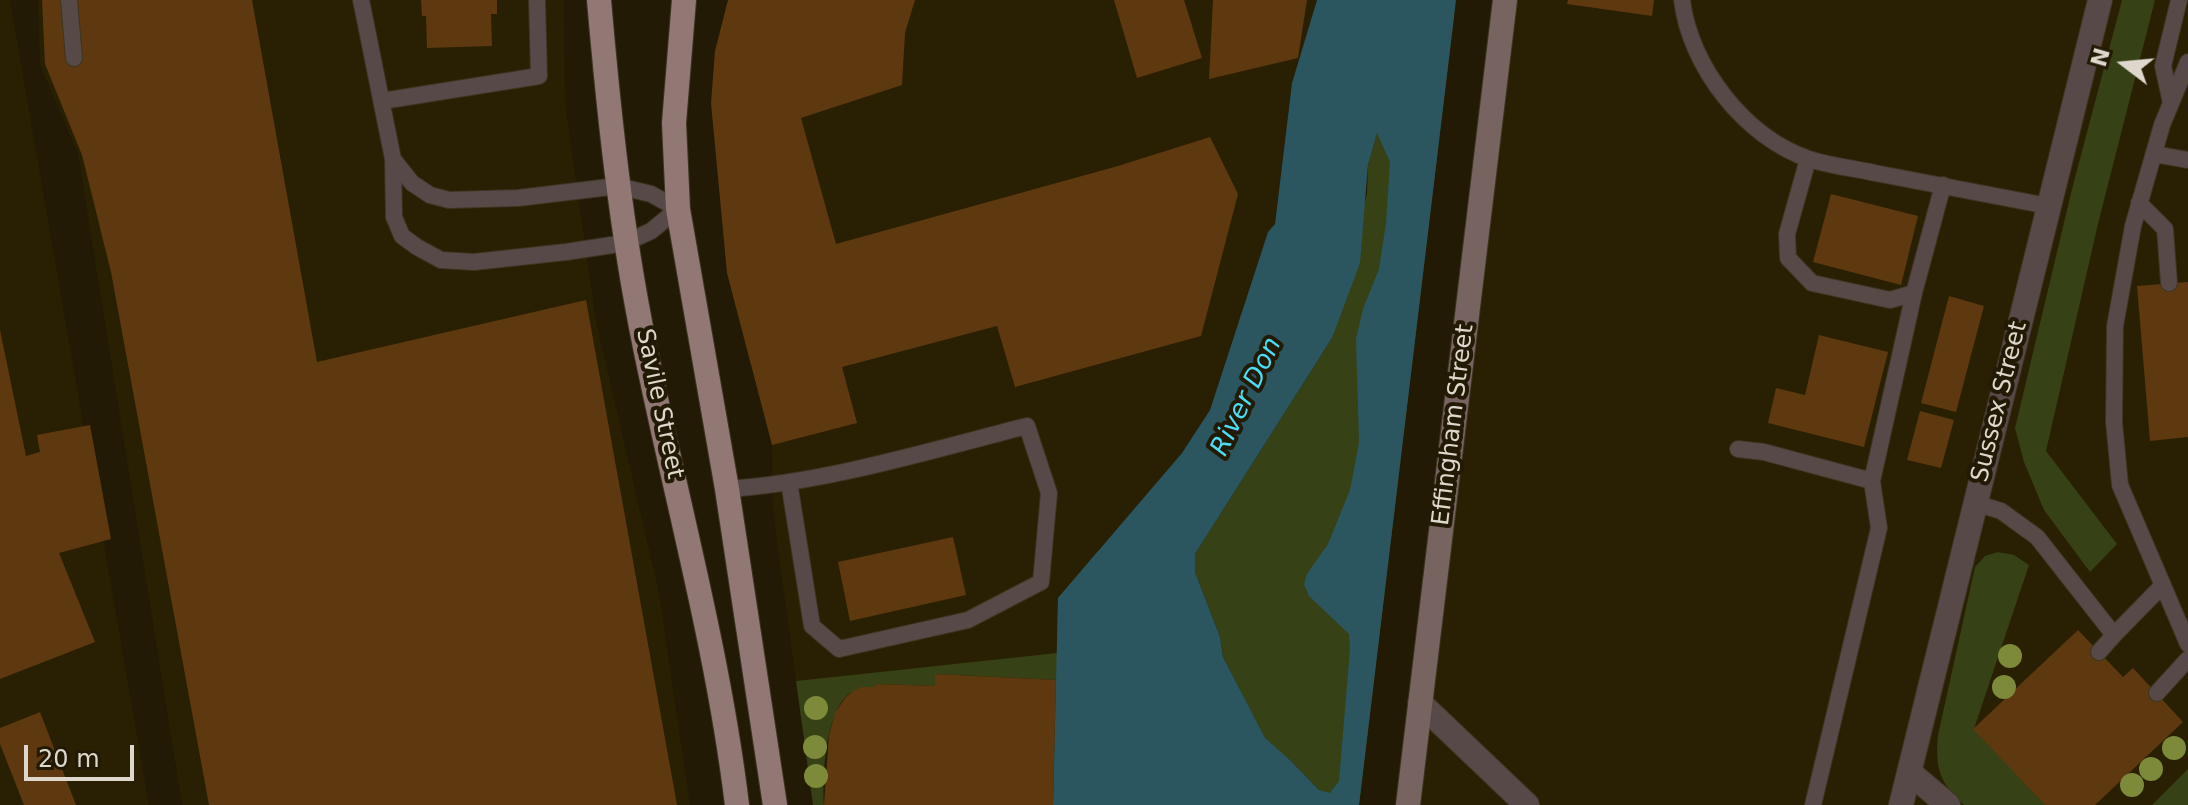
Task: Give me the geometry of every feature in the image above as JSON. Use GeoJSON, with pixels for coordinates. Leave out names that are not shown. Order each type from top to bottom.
{"type":"FeatureCollection","features":[{"type":"Feature","properties":{"kind":"main road","name":"Savile Street"},"geometry":{"type":"LineString","coordinates":[[599,0],[625,243],[644,344],[699,587],[737,805]]}},
{"type":"Feature","properties":{"kind":"main road","name":"Savile Street"},"geometry":{"type":"LineString","coordinates":[[684,0],[674,123],[678,209],[727,489],[775,805]]}},
{"type":"Feature","properties":{"kind":"main road","name":"Effingham Street"},"geometry":{"type":"LineString","coordinates":[[1408,805],[1505,0]]}},
{"type":"Feature","properties":{"kind":"street","name":"Sussex Street"},"geometry":{"type":"LineString","coordinates":[[1901,805],[2100,0]]}},
{"type":"Feature","properties":{"kind":"street"},"geometry":{"type":"LineString","coordinates":[[1420,703],[1527,805]]}},
{"type":"Feature","properties":{"kind":"street"},"geometry":{"type":"LineString","coordinates":[[1909,772],[1948,805]]}},
{"type":"Feature","properties":{"kind":"lane"},"geometry":{"type":"LineString","coordinates":[[69,0],[74,58]]}},
{"type":"Feature","properties":{"kind":"lane"},"geometry":{"type":"LineString","coordinates":[[361,0],[393,159],[394,217],[402,236],[441,260],[474,262],[625,243],[651,231],[678,209],[651,194],[618,186],[518,198],[449,200],[430,195],[412,183],[393,159]]}},
{"type":"Feature","properties":{"kind":"lane"},"geometry":{"type":"LineString","coordinates":[[382,101],[539,76],[537,0]]}},
{"type":"Feature","properties":{"kind":"lane"},"geometry":{"type":"LineString","coordinates":[[1682,0],[1683,13],[1698,53],[1714,82],[1734,110],[1758,131],[1808,159],[2048,206]]}},
{"type":"Feature","properties":{"kind":"lane"},"geometry":{"type":"LineString","coordinates":[[2171,103],[2163,66],[2179,0]]}},
{"type":"Feature","properties":{"kind":"lane"},"geometry":{"type":"LineString","coordinates":[[2188,62],[2171,103],[2133,226],[2115,326],[2114,422],[2120,485],[2188,644]]}},
{"type":"Feature","properties":{"kind":"lane"},"geometry":{"type":"LineString","coordinates":[[2154,154],[2188,160]]}},
{"type":"Feature","properties":{"kind":"lane"},"geometry":{"type":"LineString","coordinates":[[1808,159],[1787,234],[1788,258],[1812,283],[1890,300],[1914,293]]}},
{"type":"Feature","properties":{"kind":"lane"},"geometry":{"type":"LineString","coordinates":[[1813,805],[1879,528],[1872,481],[1914,293],[1943,185]]}},
{"type":"Feature","properties":{"kind":"lane"},"geometry":{"type":"LineString","coordinates":[[2139,203],[2165,229],[2169,283]]}},
{"type":"Feature","properties":{"kind":"lane"},"geometry":{"type":"LineString","coordinates":[[727,489],[789,482],[1027,426],[1049,493],[1041,582],[968,620],[839,649],[812,626],[789,482]]}},
{"type":"Feature","properties":{"kind":"lane"},"geometry":{"type":"LineString","coordinates":[[1738,449],[1764,452],[1872,481]]}},
{"type":"Feature","properties":{"kind":"lane"},"geometry":{"type":"LineString","coordinates":[[1975,503],[2001,511],[2037,537],[2114,635]]}},
{"type":"Feature","properties":{"kind":"lane"},"geometry":{"type":"LineString","coordinates":[[2099,652],[2163,585]]}},
{"type":"Feature","properties":{"kind":"lane"},"geometry":{"type":"LineString","coordinates":[[2157,693],[2188,659]]}},
{"type":"Feature","properties":{"kind":"shaded area"},"geometry":{"type":"Polygon","coordinates":[[[0,0],[10,0],[149,805],[0,805],[0,0]]]}},
{"type":"Feature","properties":{"kind":"shaded area"},"geometry":{"type":"Polygon","coordinates":[[[38,0],[564,0],[565,103],[596,321],[659,593],[690,805],[182,805],[78,154],[40,65],[38,0]]]}},
{"type":"Feature","properties":{"kind":"shaded area"},"geometry":{"type":"Polygon","coordinates":[[[728,0],[1317,0],[1292,83],[1275,224],[1268,232],[1210,410],[1182,453],[1058,598],[1053,805],[813,805],[773,513],[772,445],[727,273],[711,103],[715,51],[728,0]]]}},
{"type":"Feature","properties":{"kind":"shaded area"},"geometry":{"type":"Polygon","coordinates":[[[1505,0],[2188,0],[2188,805],[1408,805],[1505,0]]]}},
{"type":"Feature","properties":{"kind":"green space"},"geometry":{"type":"Polygon","coordinates":[[[2122,0],[2155,0],[2098,224],[2046,451],[2117,544],[2090,572],[2044,510],[2024,462],[2015,428],[2072,189],[2122,0]]]}},
{"type":"Feature","properties":{"kind":"green space"},"geometry":{"type":"Polygon","coordinates":[[[1454,16],[1359,805],[1327,805],[1319,790],[1265,739],[1223,657],[1220,637],[1195,572],[1195,554],[1332,338],[1367,193],[1368,165],[1377,132],[1454,16]]]}},
{"type":"Feature","properties":{"kind":"green space"},"geometry":{"type":"Polygon","coordinates":[[[1097,552],[1053,805],[1056,680],[936,674],[935,686],[877,684],[876,687],[852,692],[843,700],[836,712],[827,744],[824,805],[813,805],[796,681],[1057,653],[1058,598],[1097,552]]]}},
{"type":"Feature","properties":{"kind":"green space"},"geometry":{"type":"Polygon","coordinates":[[[1998,552],[2014,555],[2029,565],[1974,729],[2045,805],[1964,805],[1944,782],[1938,765],[1938,735],[1975,567],[1985,556],[1998,552]]]}},
{"type":"Feature","properties":{"kind":"green space"},"geometry":{"type":"Polygon","coordinates":[[[2188,769],[2188,805],[2152,805],[2188,769]]]}},
{"type":"Feature","properties":{"kind":"water","name":"River Don"},"geometry":{"type":"Polygon","coordinates":[[[1317,0],[1456,0],[1359,805],[1053,805],[1058,598],[1182,453],[1210,410],[1268,232],[1275,224],[1292,83],[1317,0]],[[1377,133],[1368,165],[1360,263],[1332,338],[1195,554],[1195,572],[1220,637],[1223,657],[1265,738],[1319,790],[1330,793],[1339,781],[1349,634],[1309,596],[1304,584],[1307,574],[1328,544],[1350,490],[1359,442],[1356,339],[1363,309],[1379,269],[1390,162],[1377,133]]]}},
{"type":"Feature","properties":{"kind":"building"},"geometry":{"type":"Polygon","coordinates":[[[42,0],[252,0],[317,362],[586,300],[677,805],[209,805],[111,272],[82,155],[45,64],[42,0]]]}},
{"type":"Feature","properties":{"kind":"building"},"geometry":{"type":"Polygon","coordinates":[[[421,0],[497,0],[497,14],[491,14],[492,46],[427,48],[426,16],[422,16],[421,0]]]}},
{"type":"Feature","properties":{"kind":"building"},"geometry":{"type":"Polygon","coordinates":[[[728,0],[915,0],[905,33],[902,85],[801,118],[836,244],[1118,166],[1210,137],[1238,194],[1201,336],[1015,387],[997,326],[842,367],[857,423],[772,445],[727,273],[711,103],[715,51],[728,0]]]}},
{"type":"Feature","properties":{"kind":"building"},"geometry":{"type":"Polygon","coordinates":[[[1114,0],[1184,0],[1202,58],[1137,78],[1114,0]]]}},
{"type":"Feature","properties":{"kind":"building"},"geometry":{"type":"Polygon","coordinates":[[[1213,0],[1307,0],[1298,58],[1209,79],[1213,0]]]}},
{"type":"Feature","properties":{"kind":"building"},"geometry":{"type":"Polygon","coordinates":[[[1568,0],[1654,0],[1652,16],[1567,4],[1568,0]]]}},
{"type":"Feature","properties":{"kind":"building"},"geometry":{"type":"Polygon","coordinates":[[[1831,194],[1918,216],[1901,285],[1813,262],[1831,194]]]}},
{"type":"Feature","properties":{"kind":"building"},"geometry":{"type":"Polygon","coordinates":[[[2188,282],[2188,437],[2150,441],[2137,286],[2188,282]]]}},
{"type":"Feature","properties":{"kind":"building"},"geometry":{"type":"Polygon","coordinates":[[[1949,296],[1984,306],[1956,412],[1921,403],[1949,296]]]}},
{"type":"Feature","properties":{"kind":"building"},"geometry":{"type":"Polygon","coordinates":[[[0,330],[26,456],[40,452],[37,435],[90,425],[111,539],[59,553],[95,642],[0,679],[0,330]]]}},
{"type":"Feature","properties":{"kind":"building"},"geometry":{"type":"Polygon","coordinates":[[[1819,335],[1888,352],[1864,447],[1768,423],[1776,388],[1805,395],[1819,335]]]}},
{"type":"Feature","properties":{"kind":"building"},"geometry":{"type":"Polygon","coordinates":[[[1920,411],[1954,420],[1941,468],[1907,460],[1920,411]]]}},
{"type":"Feature","properties":{"kind":"building"},"geometry":{"type":"Polygon","coordinates":[[[953,537],[966,595],[850,621],[838,562],[953,537]]]}},
{"type":"Feature","properties":{"kind":"building"},"geometry":{"type":"Polygon","coordinates":[[[2078,630],[2123,677],[2133,668],[2183,722],[2095,805],[2045,805],[1973,729],[2078,630]]]}},
{"type":"Feature","properties":{"kind":"building"},"geometry":{"type":"Polygon","coordinates":[[[935,674],[1056,680],[1053,805],[824,805],[829,735],[835,713],[845,698],[853,691],[876,687],[876,684],[935,686],[935,674]]]}},
{"type":"Feature","properties":{"kind":"building"},"geometry":{"type":"Polygon","coordinates":[[[40,712],[76,805],[24,805],[0,744],[0,728],[40,712]]]}}]}
